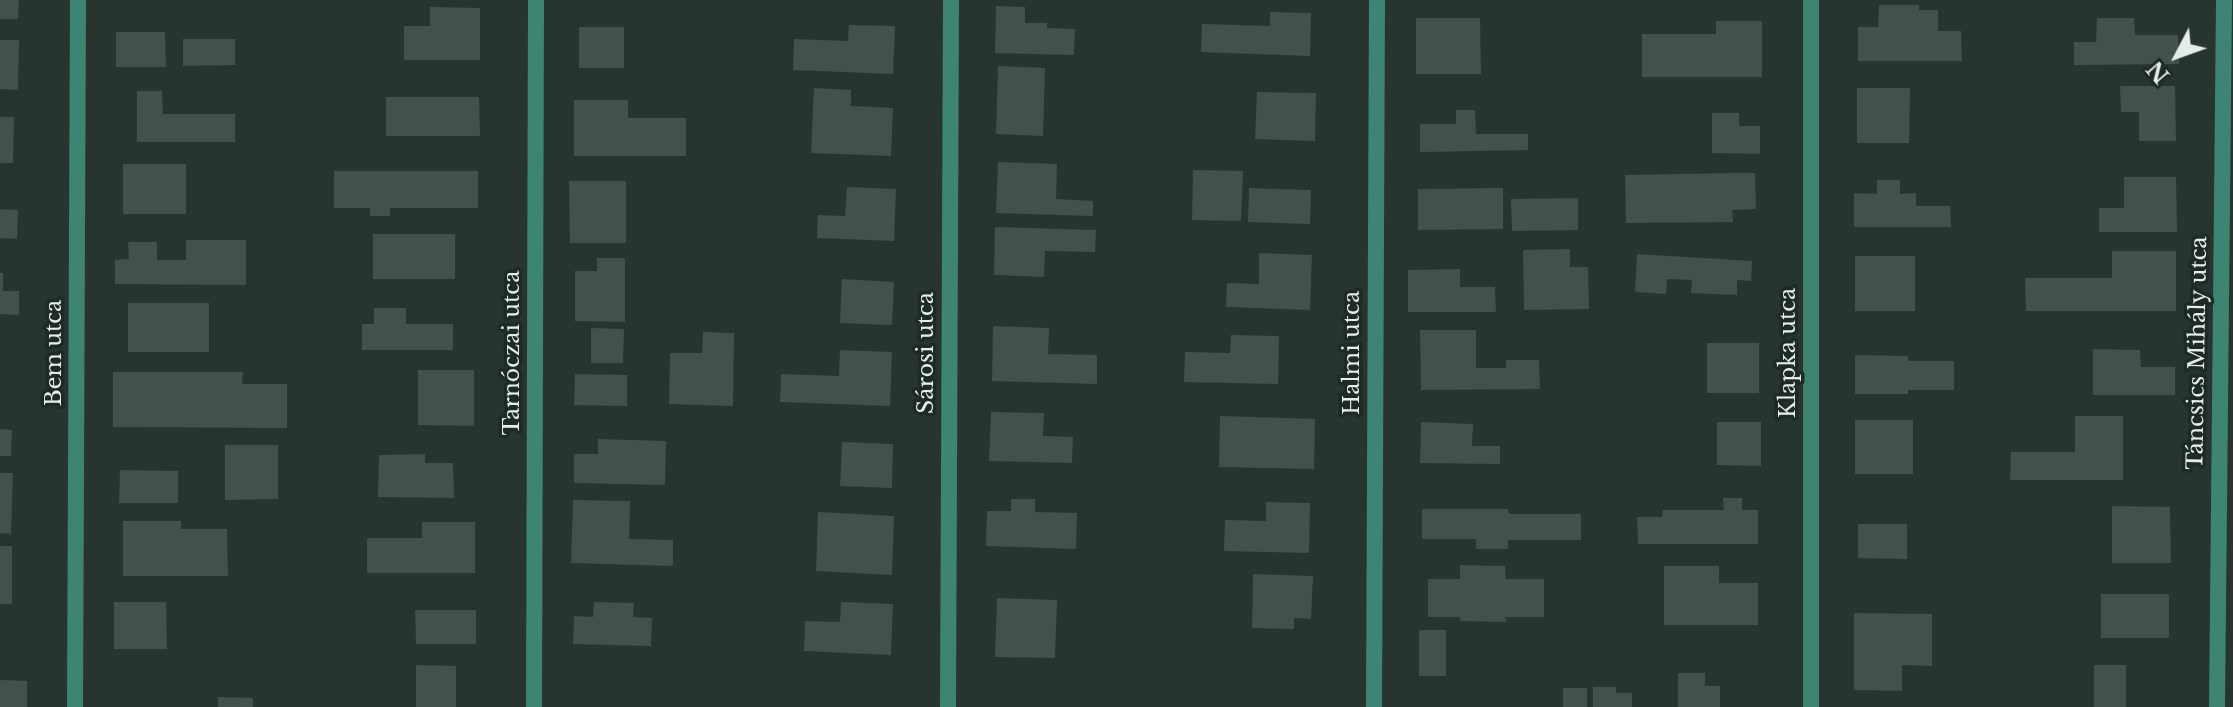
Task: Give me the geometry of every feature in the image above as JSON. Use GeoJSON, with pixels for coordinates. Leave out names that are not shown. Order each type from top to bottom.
{"type":"FeatureCollection","features":[{"type":"Feature","properties":{"kind":"street","name":"Bem utca"},"geometry":{"type":"LineString","coordinates":[[75,707],[78,0]]}},
{"type":"Feature","properties":{"kind":"street","name":"Tarnóczai utca"},"geometry":{"type":"LineString","coordinates":[[534,707],[536,0]]}},
{"type":"Feature","properties":{"kind":"street","name":"Sárosi utca"},"geometry":{"type":"LineString","coordinates":[[948,707],[951,0]]}},
{"type":"Feature","properties":{"kind":"street","name":"Halmi utca"},"geometry":{"type":"LineString","coordinates":[[1374,707],[1377,0]]}},
{"type":"Feature","properties":{"kind":"street","name":"Klapka utca"},"geometry":{"type":"LineString","coordinates":[[1811,0],[1811,707]]}},
{"type":"Feature","properties":{"kind":"street","name":"Táncsics Mihály utca"},"geometry":{"type":"LineString","coordinates":[[2217,707],[2224,0]]}},
{"type":"Feature","properties":{"kind":"building"},"geometry":{"type":"Polygon","coordinates":[[[0,0],[19,0],[18,19],[0,19],[0,0]]]}},
{"type":"Feature","properties":{"kind":"building"},"geometry":{"type":"Polygon","coordinates":[[[1879,5],[1919,5],[1919,10],[1938,10],[1938,31],[1961,31],[1962,61],[1858,61],[1858,27],[1878,27],[1879,5]]]}},
{"type":"Feature","properties":{"kind":"building"},"geometry":{"type":"Polygon","coordinates":[[[996,6],[1025,7],[1025,23],[1047,23],[1047,28],[1075,29],[1074,55],[995,53],[996,6]]]}},
{"type":"Feature","properties":{"kind":"building"},"geometry":{"type":"Polygon","coordinates":[[[430,7],[480,8],[480,60],[404,60],[404,26],[430,26],[430,7]]]}},
{"type":"Feature","properties":{"kind":"building"},"geometry":{"type":"Polygon","coordinates":[[[1270,12],[1311,13],[1310,56],[1201,52],[1202,24],[1270,26],[1270,12]]]}},
{"type":"Feature","properties":{"kind":"building"},"geometry":{"type":"Polygon","coordinates":[[[1416,18],[1480,18],[1481,74],[1416,74],[1416,18]]]}},
{"type":"Feature","properties":{"kind":"building"},"geometry":{"type":"Polygon","coordinates":[[[2097,18],[2134,18],[2135,35],[2178,35],[2179,64],[2074,65],[2074,42],[2096,42],[2097,18]]]}},
{"type":"Feature","properties":{"kind":"building"},"geometry":{"type":"Polygon","coordinates":[[[1716,21],[1762,21],[1762,77],[1642,77],[1642,34],[1716,34],[1716,21]]]}},
{"type":"Feature","properties":{"kind":"building"},"geometry":{"type":"Polygon","coordinates":[[[849,25],[895,26],[893,74],[793,70],[794,39],[848,41],[849,25]]]}},
{"type":"Feature","properties":{"kind":"building"},"geometry":{"type":"Polygon","coordinates":[[[579,27],[624,27],[624,68],[579,68],[579,27]]]}},
{"type":"Feature","properties":{"kind":"building"},"geometry":{"type":"Polygon","coordinates":[[[116,32],[165,32],[166,67],[116,67],[116,32]]]}},
{"type":"Feature","properties":{"kind":"building"},"geometry":{"type":"Polygon","coordinates":[[[183,39],[235,39],[235,65],[183,66],[183,39]]]}},
{"type":"Feature","properties":{"kind":"building"},"geometry":{"type":"Polygon","coordinates":[[[0,40],[19,40],[18,90],[0,89],[0,40]]]}},
{"type":"Feature","properties":{"kind":"building"},"geometry":{"type":"Polygon","coordinates":[[[998,66],[1045,68],[1043,136],[996,134],[998,66]]]}},
{"type":"Feature","properties":{"kind":"building"},"geometry":{"type":"Polygon","coordinates":[[[2120,86],[2175,86],[2176,141],[2139,141],[2139,112],[2121,112],[2120,86]]]}},
{"type":"Feature","properties":{"kind":"building"},"geometry":{"type":"Polygon","coordinates":[[[814,88],[851,90],[851,106],[893,108],[891,156],[811,153],[814,88]]]}},
{"type":"Feature","properties":{"kind":"building"},"geometry":{"type":"Polygon","coordinates":[[[1857,88],[1910,88],[1909,143],[1857,143],[1857,88]]]}},
{"type":"Feature","properties":{"kind":"building"},"geometry":{"type":"Polygon","coordinates":[[[137,91],[162,91],[163,114],[235,114],[235,142],[137,142],[137,91]]]}},
{"type":"Feature","properties":{"kind":"building"},"geometry":{"type":"Polygon","coordinates":[[[1257,92],[1316,93],[1315,141],[1255,139],[1257,92]]]}},
{"type":"Feature","properties":{"kind":"building"},"geometry":{"type":"Polygon","coordinates":[[[386,97],[479,97],[480,136],[386,136],[386,97]]]}},
{"type":"Feature","properties":{"kind":"building"},"geometry":{"type":"Polygon","coordinates":[[[574,100],[628,100],[628,118],[686,118],[686,156],[574,156],[574,100]]]}},
{"type":"Feature","properties":{"kind":"building"},"geometry":{"type":"Polygon","coordinates":[[[1456,110],[1475,110],[1476,134],[1528,134],[1528,150],[1420,152],[1420,124],[1456,124],[1456,110]]]}},
{"type":"Feature","properties":{"kind":"building"},"geometry":{"type":"Polygon","coordinates":[[[1712,113],[1739,113],[1739,126],[1760,126],[1760,154],[1712,153],[1712,113]]]}},
{"type":"Feature","properties":{"kind":"building"},"geometry":{"type":"Polygon","coordinates":[[[0,117],[14,117],[13,163],[0,163],[0,117]]]}},
{"type":"Feature","properties":{"kind":"building"},"geometry":{"type":"Polygon","coordinates":[[[998,162],[1057,164],[1056,199],[1093,201],[1093,216],[996,213],[998,162]]]}},
{"type":"Feature","properties":{"kind":"building"},"geometry":{"type":"Polygon","coordinates":[[[123,164],[186,164],[186,214],[123,214],[123,164]]]}},
{"type":"Feature","properties":{"kind":"building"},"geometry":{"type":"Polygon","coordinates":[[[1193,170],[1243,171],[1241,221],[1192,220],[1193,170]]]}},
{"type":"Feature","properties":{"kind":"building"},"geometry":{"type":"Polygon","coordinates":[[[334,171],[478,171],[478,208],[390,208],[390,216],[370,216],[370,208],[334,208],[334,171]]]}},
{"type":"Feature","properties":{"kind":"building"},"geometry":{"type":"Polygon","coordinates":[[[1755,173],[1756,209],[1732,210],[1733,222],[1626,223],[1625,175],[1755,173]]]}},
{"type":"Feature","properties":{"kind":"building"},"geometry":{"type":"Polygon","coordinates":[[[2124,177],[2176,177],[2177,232],[2099,232],[2099,208],[2124,208],[2124,177]]]}},
{"type":"Feature","properties":{"kind":"building"},"geometry":{"type":"Polygon","coordinates":[[[1877,180],[1900,180],[1900,194],[1916,193],[1916,206],[1950,206],[1951,227],[1854,227],[1854,193],[1877,194],[1877,180]]]}},
{"type":"Feature","properties":{"kind":"building"},"geometry":{"type":"Polygon","coordinates":[[[569,181],[626,181],[626,243],[570,243],[569,181]]]}},
{"type":"Feature","properties":{"kind":"building"},"geometry":{"type":"Polygon","coordinates":[[[847,187],[896,189],[894,241],[817,238],[818,215],[845,216],[847,187]]]}},
{"type":"Feature","properties":{"kind":"building"},"geometry":{"type":"Polygon","coordinates":[[[1249,188],[1311,190],[1310,224],[1248,222],[1249,188]]]}},
{"type":"Feature","properties":{"kind":"building"},"geometry":{"type":"Polygon","coordinates":[[[1503,188],[1503,229],[1418,230],[1418,189],[1503,188]]]}},
{"type":"Feature","properties":{"kind":"building"},"geometry":{"type":"Polygon","coordinates":[[[1578,198],[1578,230],[1512,231],[1511,199],[1578,198]]]}},
{"type":"Feature","properties":{"kind":"building"},"geometry":{"type":"Polygon","coordinates":[[[0,209],[18,210],[17,239],[0,238],[0,209]]]}},
{"type":"Feature","properties":{"kind":"building"},"geometry":{"type":"Polygon","coordinates":[[[995,227],[1096,230],[1095,252],[1045,251],[1044,277],[994,275],[995,227]]]}},
{"type":"Feature","properties":{"kind":"building"},"geometry":{"type":"Polygon","coordinates":[[[373,234],[455,234],[455,279],[373,279],[373,234]]]}},
{"type":"Feature","properties":{"kind":"building"},"geometry":{"type":"Polygon","coordinates":[[[186,240],[246,240],[246,285],[115,284],[115,260],[129,259],[128,242],[157,242],[157,260],[186,260],[186,240]]]}},
{"type":"Feature","properties":{"kind":"building"},"geometry":{"type":"Polygon","coordinates":[[[1570,249],[1570,267],[1588,267],[1589,309],[1524,310],[1523,250],[1570,249]]]}},
{"type":"Feature","properties":{"kind":"building"},"geometry":{"type":"Polygon","coordinates":[[[2112,251],[2176,251],[2176,311],[2026,311],[2025,278],[2112,278],[2112,251]]]}},
{"type":"Feature","properties":{"kind":"building"},"geometry":{"type":"Polygon","coordinates":[[[1259,253],[1312,255],[1310,310],[1226,307],[1227,283],[1259,284],[1259,253]]]}},
{"type":"Feature","properties":{"kind":"building"},"geometry":{"type":"Polygon","coordinates":[[[1637,254],[1752,261],[1751,281],[1737,280],[1737,295],[1691,293],[1692,280],[1667,279],[1666,294],[1635,292],[1637,254]]]}},
{"type":"Feature","properties":{"kind":"building"},"geometry":{"type":"Polygon","coordinates":[[[1855,256],[1915,256],[1915,311],[1855,311],[1855,256]]]}},
{"type":"Feature","properties":{"kind":"building"},"geometry":{"type":"Polygon","coordinates":[[[597,258],[625,258],[625,322],[575,321],[575,271],[597,271],[597,258]]]}},
{"type":"Feature","properties":{"kind":"building"},"geometry":{"type":"Polygon","coordinates":[[[1460,269],[1460,287],[1495,287],[1496,312],[1408,312],[1408,270],[1460,269]]]}},
{"type":"Feature","properties":{"kind":"building"},"geometry":{"type":"Polygon","coordinates":[[[0,273],[3,273],[3,291],[19,291],[19,315],[0,314],[0,273]]]}},
{"type":"Feature","properties":{"kind":"building"},"geometry":{"type":"Polygon","coordinates":[[[842,279],[894,282],[892,325],[840,323],[842,279]]]}},
{"type":"Feature","properties":{"kind":"building"},"geometry":{"type":"Polygon","coordinates":[[[128,303],[209,303],[209,352],[128,352],[128,303]]]}},
{"type":"Feature","properties":{"kind":"building"},"geometry":{"type":"Polygon","coordinates":[[[374,308],[406,308],[406,324],[453,324],[453,350],[362,350],[362,324],[374,324],[374,308]]]}},
{"type":"Feature","properties":{"kind":"building"},"geometry":{"type":"Polygon","coordinates":[[[993,326],[1049,328],[1048,354],[1097,355],[1097,384],[992,381],[993,326]]]}},
{"type":"Feature","properties":{"kind":"building"},"geometry":{"type":"Polygon","coordinates":[[[591,328],[624,329],[623,363],[591,363],[591,328]]]}},
{"type":"Feature","properties":{"kind":"building"},"geometry":{"type":"Polygon","coordinates":[[[1420,330],[1476,330],[1476,368],[1506,368],[1506,360],[1539,360],[1540,389],[1421,390],[1420,330]]]}},
{"type":"Feature","properties":{"kind":"building"},"geometry":{"type":"Polygon","coordinates":[[[703,332],[734,333],[733,406],[669,404],[670,353],[702,353],[703,332]]]}},
{"type":"Feature","properties":{"kind":"building"},"geometry":{"type":"Polygon","coordinates":[[[1231,335],[1279,336],[1278,384],[1184,382],[1185,352],[1230,353],[1231,335]]]}},
{"type":"Feature","properties":{"kind":"building"},"geometry":{"type":"Polygon","coordinates":[[[1707,343],[1759,343],[1759,393],[1707,393],[1707,343]]]}},
{"type":"Feature","properties":{"kind":"building"},"geometry":{"type":"Polygon","coordinates":[[[2093,349],[2140,350],[2141,367],[2175,367],[2175,395],[2093,395],[2093,349]]]}},
{"type":"Feature","properties":{"kind":"building"},"geometry":{"type":"Polygon","coordinates":[[[840,350],[892,352],[890,406],[780,402],[781,374],[839,376],[840,350]]]}},
{"type":"Feature","properties":{"kind":"building"},"geometry":{"type":"Polygon","coordinates":[[[1855,355],[1908,356],[1908,361],[1954,361],[1954,390],[1855,394],[1855,355]]]}},
{"type":"Feature","properties":{"kind":"building"},"geometry":{"type":"Polygon","coordinates":[[[418,370],[474,370],[474,426],[418,425],[418,370]]]}},
{"type":"Feature","properties":{"kind":"building"},"geometry":{"type":"Polygon","coordinates":[[[113,372],[243,372],[242,384],[287,384],[287,428],[113,427],[113,372]]]}},
{"type":"Feature","properties":{"kind":"building"},"geometry":{"type":"Polygon","coordinates":[[[575,374],[627,375],[627,406],[574,405],[575,374]]]}},
{"type":"Feature","properties":{"kind":"building"},"geometry":{"type":"Polygon","coordinates":[[[991,412],[1044,413],[1043,436],[1073,437],[1072,463],[989,461],[991,412]]]}},
{"type":"Feature","properties":{"kind":"building"},"geometry":{"type":"Polygon","coordinates":[[[1220,416],[1315,419],[1314,469],[1219,467],[1220,416]]]}},
{"type":"Feature","properties":{"kind":"building"},"geometry":{"type":"Polygon","coordinates":[[[2075,416],[2123,416],[2123,480],[2010,480],[2011,452],[2075,452],[2075,416]]]}},
{"type":"Feature","properties":{"kind":"building"},"geometry":{"type":"Polygon","coordinates":[[[1855,420],[1913,420],[1913,474],[1855,474],[1855,420]]]}},
{"type":"Feature","properties":{"kind":"building"},"geometry":{"type":"Polygon","coordinates":[[[1421,422],[1473,424],[1472,446],[1500,446],[1500,464],[1420,463],[1421,422]]]}},
{"type":"Feature","properties":{"kind":"building"},"geometry":{"type":"Polygon","coordinates":[[[1717,422],[1761,422],[1761,466],[1717,465],[1717,422]]]}},
{"type":"Feature","properties":{"kind":"building"},"geometry":{"type":"Polygon","coordinates":[[[0,429],[12,430],[11,456],[0,456],[0,429]]]}},
{"type":"Feature","properties":{"kind":"building"},"geometry":{"type":"Polygon","coordinates":[[[598,439],[666,441],[665,485],[574,483],[574,454],[598,454],[598,439]]]}},
{"type":"Feature","properties":{"kind":"building"},"geometry":{"type":"Polygon","coordinates":[[[842,442],[893,444],[892,488],[840,486],[842,442]]]}},
{"type":"Feature","properties":{"kind":"building"},"geometry":{"type":"Polygon","coordinates":[[[225,445],[278,445],[278,499],[225,500],[225,445]]]}},
{"type":"Feature","properties":{"kind":"building"},"geometry":{"type":"Polygon","coordinates":[[[425,454],[425,463],[453,463],[454,498],[378,497],[379,455],[425,454]]]}},
{"type":"Feature","properties":{"kind":"building"},"geometry":{"type":"Polygon","coordinates":[[[120,470],[178,471],[178,503],[119,503],[120,470]]]}},
{"type":"Feature","properties":{"kind":"building"},"geometry":{"type":"Polygon","coordinates":[[[0,473],[13,473],[11,534],[0,533],[0,473]]]}},
{"type":"Feature","properties":{"kind":"building"},"geometry":{"type":"Polygon","coordinates":[[[1723,498],[1742,498],[1742,510],[1758,510],[1758,544],[1638,544],[1637,517],[1662,517],[1663,510],[1724,510],[1723,498]]]}},
{"type":"Feature","properties":{"kind":"building"},"geometry":{"type":"Polygon","coordinates":[[[1011,499],[1035,499],[1035,512],[1077,513],[1076,549],[986,546],[987,511],[1011,511],[1011,499]]]}},
{"type":"Feature","properties":{"kind":"building"},"geometry":{"type":"Polygon","coordinates":[[[573,500],[630,501],[629,539],[673,540],[673,566],[571,563],[573,500]]]}},
{"type":"Feature","properties":{"kind":"building"},"geometry":{"type":"Polygon","coordinates":[[[1266,502],[1310,503],[1309,553],[1224,551],[1225,520],[1266,521],[1266,502]]]}},
{"type":"Feature","properties":{"kind":"building"},"geometry":{"type":"Polygon","coordinates":[[[2112,506],[2170,507],[2171,563],[2112,563],[2112,506]]]}},
{"type":"Feature","properties":{"kind":"building"},"geometry":{"type":"Polygon","coordinates":[[[1422,509],[1508,509],[1509,514],[1581,514],[1581,540],[1508,540],[1508,549],[1476,549],[1476,539],[1422,539],[1422,509]]]}},
{"type":"Feature","properties":{"kind":"building"},"geometry":{"type":"Polygon","coordinates":[[[818,512],[894,516],[892,575],[816,571],[818,512]]]}},
{"type":"Feature","properties":{"kind":"building"},"geometry":{"type":"Polygon","coordinates":[[[123,521],[181,521],[181,529],[227,529],[228,576],[123,576],[123,521]]]}},
{"type":"Feature","properties":{"kind":"building"},"geometry":{"type":"Polygon","coordinates":[[[422,522],[475,522],[475,573],[367,573],[367,538],[422,538],[422,522]]]}},
{"type":"Feature","properties":{"kind":"building"},"geometry":{"type":"Polygon","coordinates":[[[1858,524],[1907,524],[1907,559],[1858,558],[1858,524]]]}},
{"type":"Feature","properties":{"kind":"building"},"geometry":{"type":"Polygon","coordinates":[[[0,546],[12,546],[12,604],[0,604],[0,546]]]}},
{"type":"Feature","properties":{"kind":"building"},"geometry":{"type":"Polygon","coordinates":[[[1460,565],[1505,566],[1506,579],[1544,579],[1544,617],[1505,617],[1506,622],[1428,617],[1428,579],[1460,579],[1460,565]]]}},
{"type":"Feature","properties":{"kind":"building"},"geometry":{"type":"Polygon","coordinates":[[[1664,566],[1719,566],[1719,583],[1758,583],[1758,625],[1664,625],[1664,566]]]}},
{"type":"Feature","properties":{"kind":"building"},"geometry":{"type":"Polygon","coordinates":[[[1253,574],[1313,576],[1311,619],[1294,618],[1294,629],[1252,628],[1253,574]]]}},
{"type":"Feature","properties":{"kind":"building"},"geometry":{"type":"Polygon","coordinates":[[[2101,594],[2169,594],[2169,638],[2101,638],[2101,594]]]}},
{"type":"Feature","properties":{"kind":"building"},"geometry":{"type":"Polygon","coordinates":[[[997,598],[1057,600],[1055,658],[995,657],[997,598]]]}},
{"type":"Feature","properties":{"kind":"building"},"geometry":{"type":"Polygon","coordinates":[[[114,602],[166,602],[167,649],[114,649],[114,602]]]}},
{"type":"Feature","properties":{"kind":"building"},"geometry":{"type":"Polygon","coordinates":[[[594,602],[634,603],[633,617],[652,618],[651,646],[573,644],[574,616],[593,617],[594,602]]]}},
{"type":"Feature","properties":{"kind":"building"},"geometry":{"type":"Polygon","coordinates":[[[841,602],[893,604],[891,655],[804,651],[805,621],[840,622],[841,602]]]}},
{"type":"Feature","properties":{"kind":"building"},"geometry":{"type":"Polygon","coordinates":[[[415,610],[476,610],[476,644],[416,644],[415,610]]]}},
{"type":"Feature","properties":{"kind":"building"},"geometry":{"type":"Polygon","coordinates":[[[1854,613],[1932,614],[1932,666],[1902,665],[1902,691],[1854,690],[1854,613]]]}},
{"type":"Feature","properties":{"kind":"building"},"geometry":{"type":"Polygon","coordinates":[[[1419,630],[1446,630],[1446,676],[1419,676],[1419,630]]]}},
{"type":"Feature","properties":{"kind":"building"},"geometry":{"type":"Polygon","coordinates":[[[416,665],[456,666],[456,707],[416,707],[416,665]]]}},
{"type":"Feature","properties":{"kind":"building"},"geometry":{"type":"Polygon","coordinates":[[[2094,665],[2126,665],[2126,707],[2094,707],[2094,665]]]}},
{"type":"Feature","properties":{"kind":"building"},"geometry":{"type":"Polygon","coordinates":[[[1678,673],[1705,673],[1705,686],[1720,686],[1720,707],[1678,707],[1678,673]]]}},
{"type":"Feature","properties":{"kind":"building"},"geometry":{"type":"Polygon","coordinates":[[[0,680],[27,681],[27,707],[0,707],[0,680]]]}},
{"type":"Feature","properties":{"kind":"building"},"geometry":{"type":"Polygon","coordinates":[[[1593,687],[1616,687],[1616,693],[1632,693],[1632,707],[1593,707],[1593,687]]]}},
{"type":"Feature","properties":{"kind":"building"},"geometry":{"type":"Polygon","coordinates":[[[1563,688],[1587,688],[1587,707],[1563,707],[1563,688]]]}},
{"type":"Feature","properties":{"kind":"building"},"geometry":{"type":"Polygon","coordinates":[[[218,697],[253,698],[253,707],[218,707],[218,697]]]}}]}
